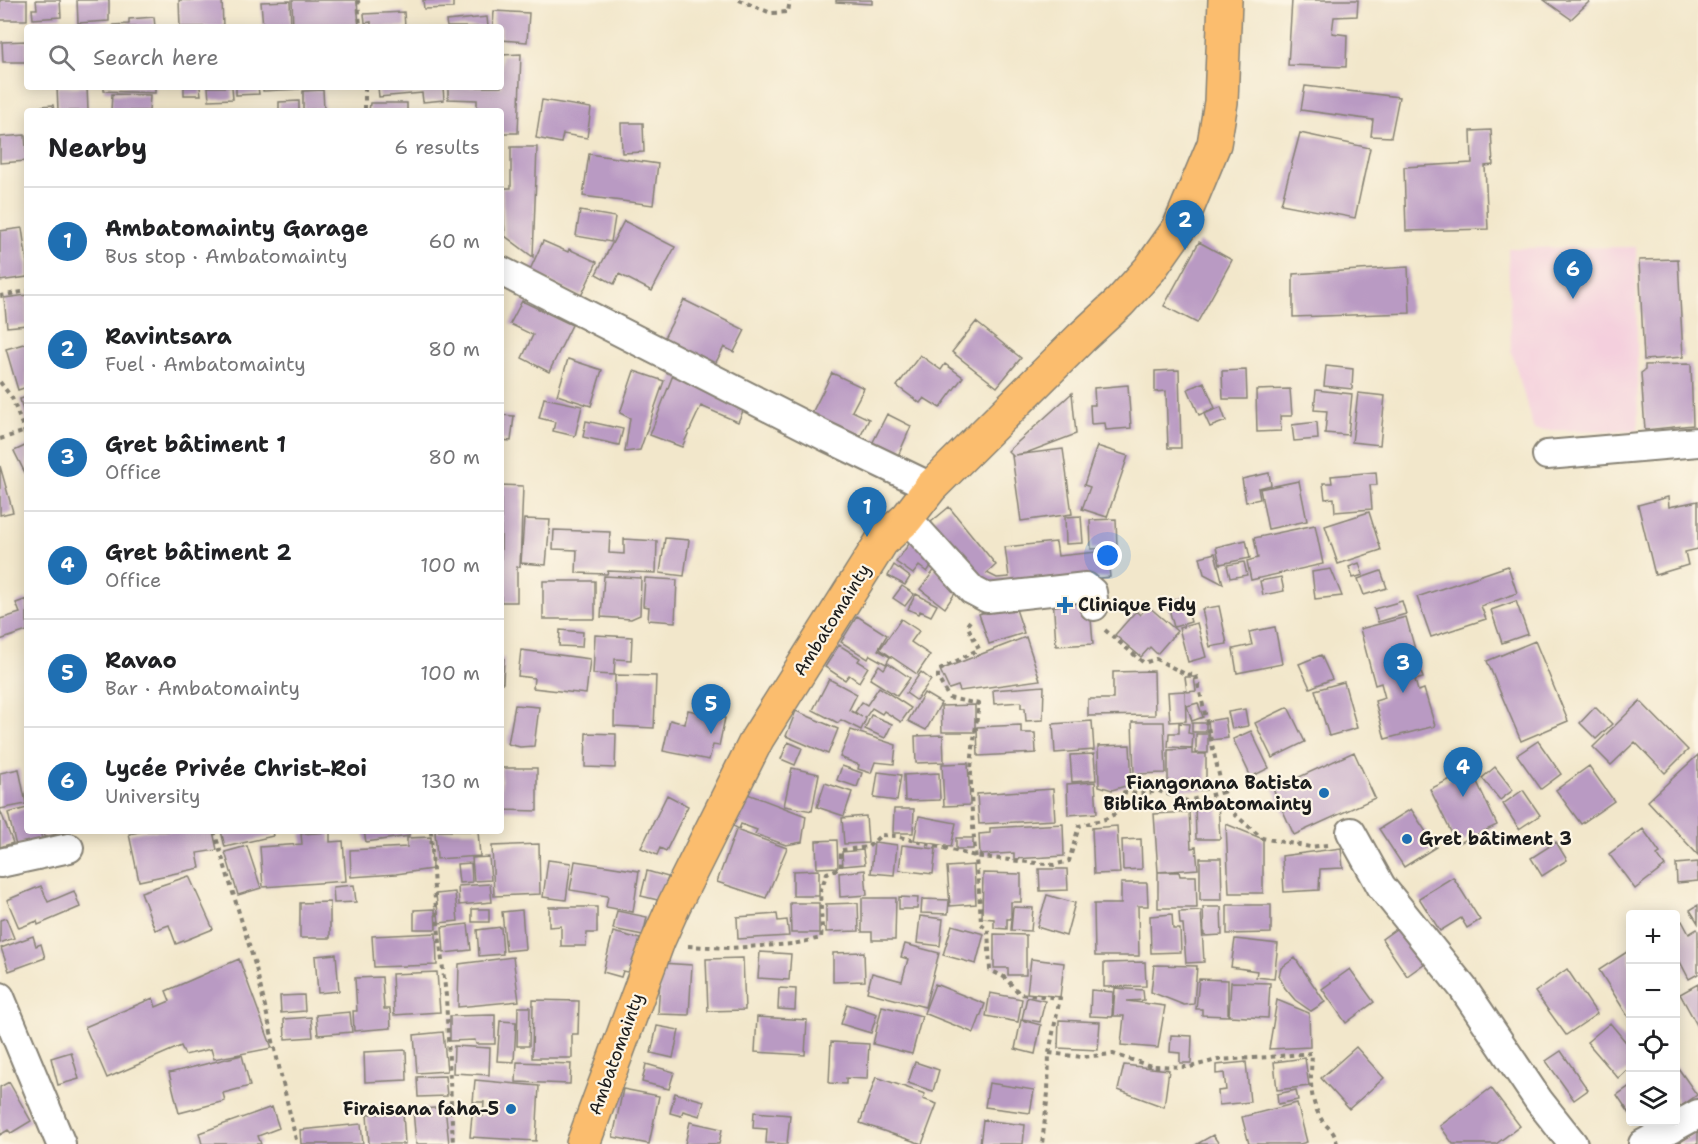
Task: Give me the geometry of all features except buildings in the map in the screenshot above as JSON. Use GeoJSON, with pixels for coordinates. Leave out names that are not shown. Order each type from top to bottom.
{"type":"FeatureCollection","features":[{"type":"Feature","properties":{"kind":"main road","name":"Ambatomainty"},"geometry":{"type":"LineString","coordinates":[[583,1144],[658,941],[674,905],[757,739],[882,541],[907,518],[931,488],[1081,338],[1120,303],[1150,269],[1179,228],[1214,144],[1221,102],[1225,0]]}},
{"type":"Feature","properties":{"kind":"street"},"geometry":{"type":"LineString","coordinates":[[504,273],[931,488]]}},
{"type":"Feature","properties":{"kind":"street"},"geometry":{"type":"LineString","coordinates":[[1547,455],[1698,442]]}},
{"type":"Feature","properties":{"kind":"street"},"geometry":{"type":"LineString","coordinates":[[907,518],[972,590],[987,598],[1086,587],[1092,592],[1095,606]]}},
{"type":"Feature","properties":{"kind":"street"},"geometry":{"type":"LineString","coordinates":[[1351,832],[1381,886],[1463,988],[1539,1101],[1573,1144]]}},
{"type":"Feature","properties":{"kind":"street"},"geometry":{"type":"LineString","coordinates":[[0,863],[69,848]]}},
{"type":"Feature","properties":{"kind":"street"},"geometry":{"type":"LineString","coordinates":[[0,997],[61,1144]]}},
{"type":"Feature","properties":{"kind":"street"},"geometry":{"type":"LineString","coordinates":[[1643,1144],[1698,1114]]}},
{"type":"Feature","properties":{"kind":"path"},"geometry":{"type":"LineString","coordinates":[[358,0],[360,24]]}},
{"type":"Feature","properties":{"kind":"path"},"geometry":{"type":"LineString","coordinates":[[739,0],[771,13],[788,12],[790,0]]}},
{"type":"Feature","properties":{"kind":"path"},"geometry":{"type":"LineString","coordinates":[[364,90],[365,108]]}},
{"type":"Feature","properties":{"kind":"path"},"geometry":{"type":"LineString","coordinates":[[0,296],[24,292]]}},
{"type":"Feature","properties":{"kind":"path"},"geometry":{"type":"LineString","coordinates":[[0,382],[12,398],[23,432],[0,440]]}},
{"type":"Feature","properties":{"kind":"path"},"geometry":{"type":"LineString","coordinates":[[987,598],[967,625],[979,649],[938,671],[938,678],[949,698],[979,704],[971,772],[981,924],[988,929],[990,970],[1004,977],[1020,994],[1059,998],[1049,1053],[1048,1093],[1042,1144]]}},
{"type":"Feature","properties":{"kind":"path"},"geometry":{"type":"LineString","coordinates":[[1095,606],[1100,625],[1144,663],[1156,659],[1185,674],[1196,675],[1223,792],[1231,811],[1262,838],[1310,847]]}},
{"type":"Feature","properties":{"kind":"path"},"geometry":{"type":"LineString","coordinates":[[658,941],[699,947],[729,948],[793,944],[821,938],[820,892],[827,873],[841,868],[841,850],[868,847],[881,835],[896,836],[975,856],[1054,864],[1069,861],[1079,826],[1117,813],[1124,792],[1139,794],[1159,791],[1187,801],[1223,792]]}},
{"type":"Feature","properties":{"kind":"path"},"geometry":{"type":"LineString","coordinates":[[215,834],[256,968],[297,1144]]}},
{"type":"Feature","properties":{"kind":"path"},"geometry":{"type":"LineString","coordinates":[[431,834],[434,890],[446,996],[453,1144]]}},
{"type":"Feature","properties":{"kind":"path"},"geometry":{"type":"LineString","coordinates":[[1049,1053],[1082,1057],[1113,1054],[1151,1066],[1190,1067],[1217,1060],[1269,1058],[1312,1053],[1310,1092],[1321,1119],[1336,1135],[1337,1144]]}},
{"type":"Feature","properties":{"kind":"shaded area"},"geometry":{"type":"Polygon","coordinates":[[[1636,247],[1638,431],[1534,430],[1511,350],[1508,248],[1636,247]]]}},
{"type":"Feature","properties":{"kind":"place","name":"Ravintsara"},"geometry":{"type":"Point","coordinates":[1185,250]}},
{"type":"Feature","properties":{"kind":"place","name":"Lycée Privée Christ-Roi"},"geometry":{"type":"Point","coordinates":[1573,299]}},
{"type":"Feature","properties":{"kind":"place","name":"Ambatomainty Garage"},"geometry":{"type":"Point","coordinates":[867,537]}},
{"type":"Feature","properties":{"kind":"place","name":"Clinique Fidy"},"geometry":{"type":"Point","coordinates":[1065,605]}},
{"type":"Feature","properties":{"kind":"place","name":"Gret bâtiment 1"},"geometry":{"type":"Point","coordinates":[1403,693]}},
{"type":"Feature","properties":{"kind":"place","name":"Ravao"},"geometry":{"type":"Point","coordinates":[711,734]}},
{"type":"Feature","properties":{"kind":"place","name":"Fiangonana Batista Biblika Ambatomainty"},"geometry":{"type":"Point","coordinates":[1324,793]}},
{"type":"Feature","properties":{"kind":"place","name":"Gret bâtiment 2"},"geometry":{"type":"Point","coordinates":[1463,797]}},
{"type":"Feature","properties":{"kind":"place","name":"Gret bâtiment 3"},"geometry":{"type":"Point","coordinates":[1407,839]}},
{"type":"Feature","properties":{"kind":"place","name":"Firaisana faha-5"},"geometry":{"type":"Point","coordinates":[511,1109]}}]}
